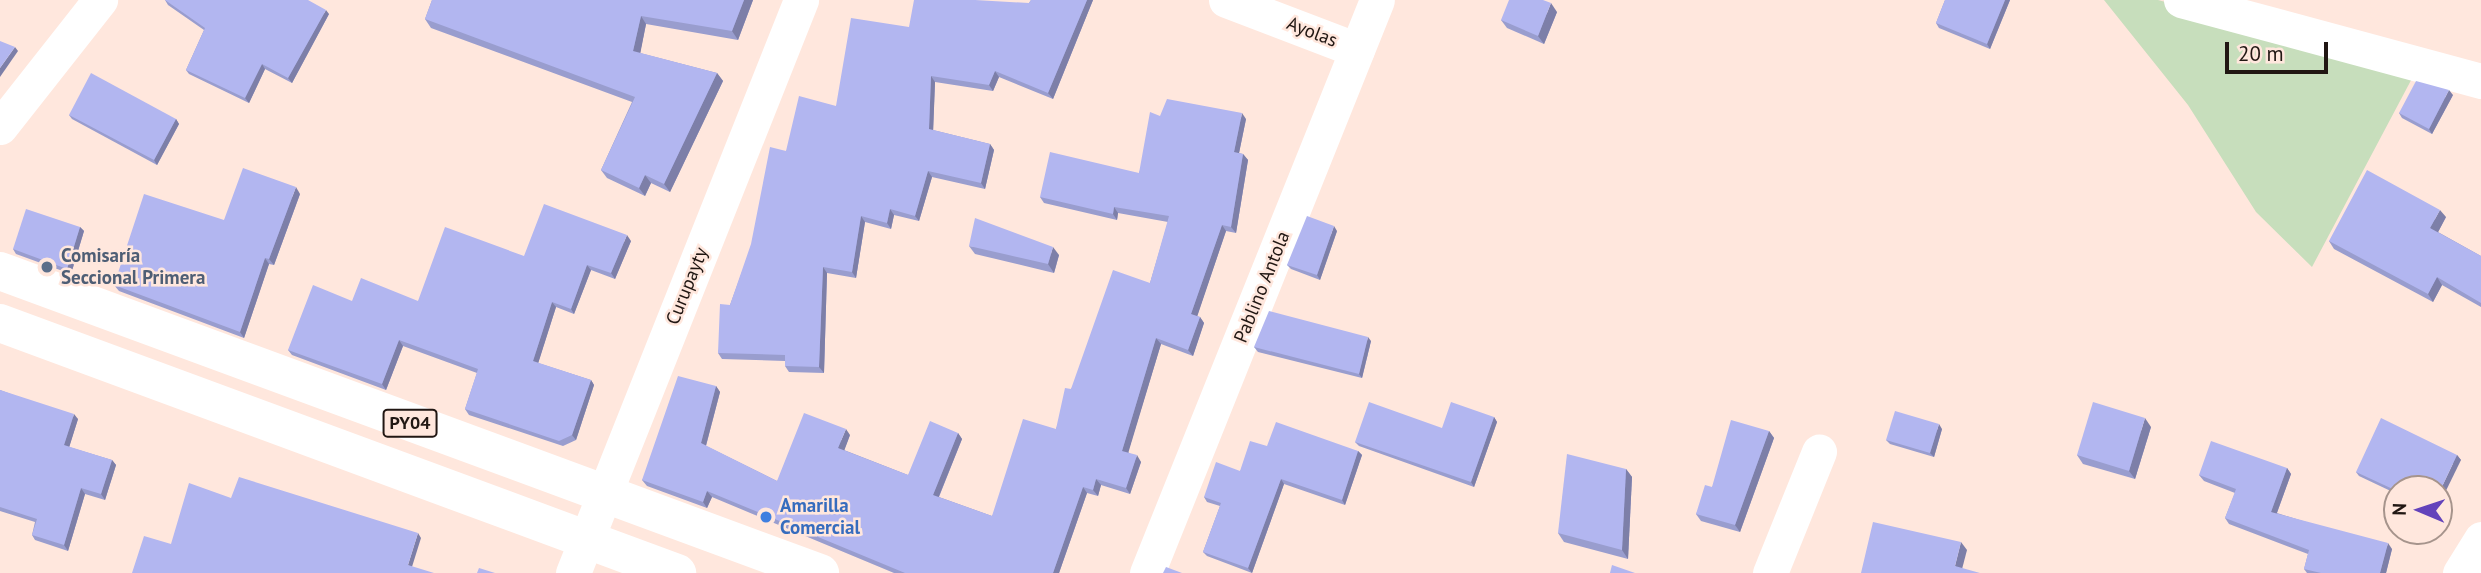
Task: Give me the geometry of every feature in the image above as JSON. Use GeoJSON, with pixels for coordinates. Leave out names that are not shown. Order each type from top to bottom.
{"type":"FeatureCollection","features":[{"type":"Feature","properties":{"kind":"main road","name":"PY04"},"geometry":{"type":"LineString","coordinates":[[0,271],[820,573]]}},
{"type":"Feature","properties":{"kind":"main road","name":"PY04"},"geometry":{"type":"LineString","coordinates":[[0,323],[580,556],[677,573]]}},
{"type":"Feature","properties":{"kind":"street"},"geometry":{"type":"LineString","coordinates":[[0,127],[100,0]]}},
{"type":"Feature","properties":{"kind":"street","name":"Curupayty"},"geometry":{"type":"LineString","coordinates":[[580,556],[801,0]]}},
{"type":"Feature","properties":{"kind":"street","name":"Ayolas"},"geometry":{"type":"LineString","coordinates":[[1226,0],[1357,50]]}},
{"type":"Feature","properties":{"kind":"street","name":"Pablino Antola"},"geometry":{"type":"LineString","coordinates":[[1147,573],[1377,0]]}},
{"type":"Feature","properties":{"kind":"street"},"geometry":{"type":"LineString","coordinates":[[2181,0],[2481,81]]}},
{"type":"Feature","properties":{"kind":"street"},"geometry":{"type":"LineString","coordinates":[[1770,573],[1819,452]]}},
{"type":"Feature","properties":{"kind":"street"},"geometry":{"type":"LineString","coordinates":[[2460,573],[2481,538]]}},
{"type":"Feature","properties":{"kind":"green space"},"geometry":{"type":"Polygon","coordinates":[[[2104,0],[2158,0],[2417,69],[2312,267],[2256,212],[2188,105],[2104,0]]]}},
{"type":"Feature","properties":{"kind":"building"},"geometry":{"type":"Polygon","coordinates":[[[165,0],[308,0],[326,10],[288,78],[262,64],[245,98],[186,70],[205,28],[165,0]]]}},
{"type":"Feature","properties":{"kind":"building"},"geometry":{"type":"Polygon","coordinates":[[[432,0],[744,0],[732,31],[641,16],[633,51],[717,73],[664,184],[645,175],[639,188],[601,170],[635,97],[425,19],[432,0]]]}},
{"type":"Feature","properties":{"kind":"building"},"geometry":{"type":"Polygon","coordinates":[[[914,0],[1029,3],[1031,0],[1087,0],[1048,93],[995,71],[989,85],[931,76],[929,129],[990,144],[981,183],[928,171],[915,216],[890,209],[887,223],[861,216],[852,272],[823,267],[819,367],[785,366],[785,355],[718,353],[720,304],[730,305],[751,244],[770,147],[786,151],[799,96],[836,106],[851,18],[909,27],[914,0]]]}},
{"type":"Feature","properties":{"kind":"building"},"geometry":{"type":"Polygon","coordinates":[[[1509,0],[1543,0],[1551,3],[1538,36],[1501,20],[1509,0]]]}},
{"type":"Feature","properties":{"kind":"building"},"geometry":{"type":"Polygon","coordinates":[[[1945,0],[2005,0],[1987,44],[1936,23],[1945,0]]]}},
{"type":"Feature","properties":{"kind":"building"},"geometry":{"type":"Polygon","coordinates":[[[0,41],[15,47],[0,68],[0,41]]]}},
{"type":"Feature","properties":{"kind":"building"},"geometry":{"type":"Polygon","coordinates":[[[91,73],[176,119],[154,160],[69,115],[91,73]]]}},
{"type":"Feature","properties":{"kind":"building"},"geometry":{"type":"Polygon","coordinates":[[[2416,81],[2449,90],[2429,129],[2399,113],[2416,81]]]}},
{"type":"Feature","properties":{"kind":"building"},"geometry":{"type":"Polygon","coordinates":[[[1167,99],[1242,113],[1234,152],[1243,154],[1231,227],[1222,225],[1191,314],[1200,317],[1188,350],[1156,338],[1122,451],[1137,455],[1126,488],[1096,479],[1093,490],[1083,487],[1053,573],[905,573],[707,491],[703,502],[642,480],[678,376],[716,386],[701,443],[777,481],[804,413],[846,429],[838,448],[908,475],[930,421],[958,433],[933,495],[992,516],[1023,419],[1056,429],[1065,388],[1071,389],[1113,270],[1150,283],[1169,216],[1114,207],[1113,214],[1040,197],[1050,152],[1139,173],[1150,112],[1160,116],[1167,99]]]}},
{"type":"Feature","properties":{"kind":"building"},"geometry":{"type":"Polygon","coordinates":[[[243,168],[296,187],[269,259],[265,258],[240,332],[114,285],[144,194],[224,220],[243,168]]]}},
{"type":"Feature","properties":{"kind":"building"},"geometry":{"type":"Polygon","coordinates":[[[2367,170],[2440,210],[2430,228],[2481,256],[2481,303],[2437,277],[2428,294],[2329,241],[2367,170]]]}},
{"type":"Feature","properties":{"kind":"building"},"geometry":{"type":"Polygon","coordinates":[[[544,204],[627,235],[611,273],[587,265],[571,309],[552,302],[533,361],[591,380],[572,435],[559,441],[465,409],[478,369],[399,340],[382,384],[288,350],[313,285],[352,301],[361,278],[418,301],[445,227],[524,256],[544,204]]]}},
{"type":"Feature","properties":{"kind":"building"},"geometry":{"type":"Polygon","coordinates":[[[26,209],[80,227],[67,269],[13,249],[26,209]]]}},
{"type":"Feature","properties":{"kind":"building"},"geometry":{"type":"Polygon","coordinates":[[[1307,216],[1334,226],[1317,275],[1287,265],[1307,216]]]}},
{"type":"Feature","properties":{"kind":"building"},"geometry":{"type":"Polygon","coordinates":[[[975,218],[1053,247],[1048,264],[969,246],[975,218]]]}},
{"type":"Feature","properties":{"kind":"building"},"geometry":{"type":"Polygon","coordinates":[[[1269,311],[1368,337],[1359,374],[1254,347],[1269,311]]]}},
{"type":"Feature","properties":{"kind":"building"},"geometry":{"type":"Polygon","coordinates":[[[0,390],[74,414],[64,445],[112,460],[101,494],[81,488],[64,545],[32,535],[37,519],[0,507],[0,390]]]}},
{"type":"Feature","properties":{"kind":"building"},"geometry":{"type":"Polygon","coordinates":[[[1369,402],[1442,428],[1451,402],[1494,417],[1471,482],[1355,442],[1369,402]]]}},
{"type":"Feature","properties":{"kind":"building"},"geometry":{"type":"Polygon","coordinates":[[[2093,402],[2145,418],[2129,471],[2077,455],[2093,402]]]}},
{"type":"Feature","properties":{"kind":"building"},"geometry":{"type":"Polygon","coordinates":[[[1895,411],[1939,424],[1930,453],[1886,440],[1895,411]]]}},
{"type":"Feature","properties":{"kind":"building"},"geometry":{"type":"Polygon","coordinates":[[[2381,418],[2457,455],[2448,475],[2383,475],[2383,485],[2356,472],[2381,418]]]}},
{"type":"Feature","properties":{"kind":"building"},"geometry":{"type":"Polygon","coordinates":[[[1731,420],[1769,431],[1735,525],[1696,514],[1705,485],[1712,487],[1731,420]]]}},
{"type":"Feature","properties":{"kind":"building"},"geometry":{"type":"Polygon","coordinates":[[[1276,422],[1358,451],[1342,500],[1281,479],[1248,568],[1203,552],[1221,503],[1204,497],[1216,462],[1240,471],[1250,441],[1267,446],[1276,422]]]}},
{"type":"Feature","properties":{"kind":"building"},"geometry":{"type":"Polygon","coordinates":[[[2211,441],[2287,468],[2271,512],[2383,542],[2383,545],[2387,545],[2380,573],[2321,573],[2304,569],[2309,550],[2225,518],[2236,489],[2199,475],[2211,441]]]}},
{"type":"Feature","properties":{"kind":"building"},"geometry":{"type":"Polygon","coordinates":[[[1567,454],[1626,469],[1622,550],[1558,533],[1567,454]]]}},
{"type":"Feature","properties":{"kind":"building"},"geometry":{"type":"Polygon","coordinates":[[[239,477],[418,533],[408,565],[434,573],[132,573],[144,536],[171,544],[189,483],[231,498],[239,477]]]}},
{"type":"Feature","properties":{"kind":"building"},"geometry":{"type":"Polygon","coordinates":[[[1873,522],[1961,542],[1955,566],[1980,573],[1861,573],[1873,522]]]}},
{"type":"Feature","properties":{"kind":"building"},"geometry":{"type":"Polygon","coordinates":[[[1612,565],[1635,573],[1610,573],[1612,565]]]}},
{"type":"Feature","properties":{"kind":"building"},"geometry":{"type":"Polygon","coordinates":[[[1166,567],[1182,573],[1163,573],[1166,567]]]}},
{"type":"Feature","properties":{"kind":"building"},"geometry":{"type":"Polygon","coordinates":[[[479,568],[495,573],[477,573],[479,568]]]}},
{"type":"Feature","properties":{"kind":"place","name":"Comisaría Seccional Primera"},"geometry":{"type":"Point","coordinates":[47,267]}},
{"type":"Feature","properties":{"kind":"place","name":"Amarilla Comercial"},"geometry":{"type":"Point","coordinates":[766,517]}}]}
